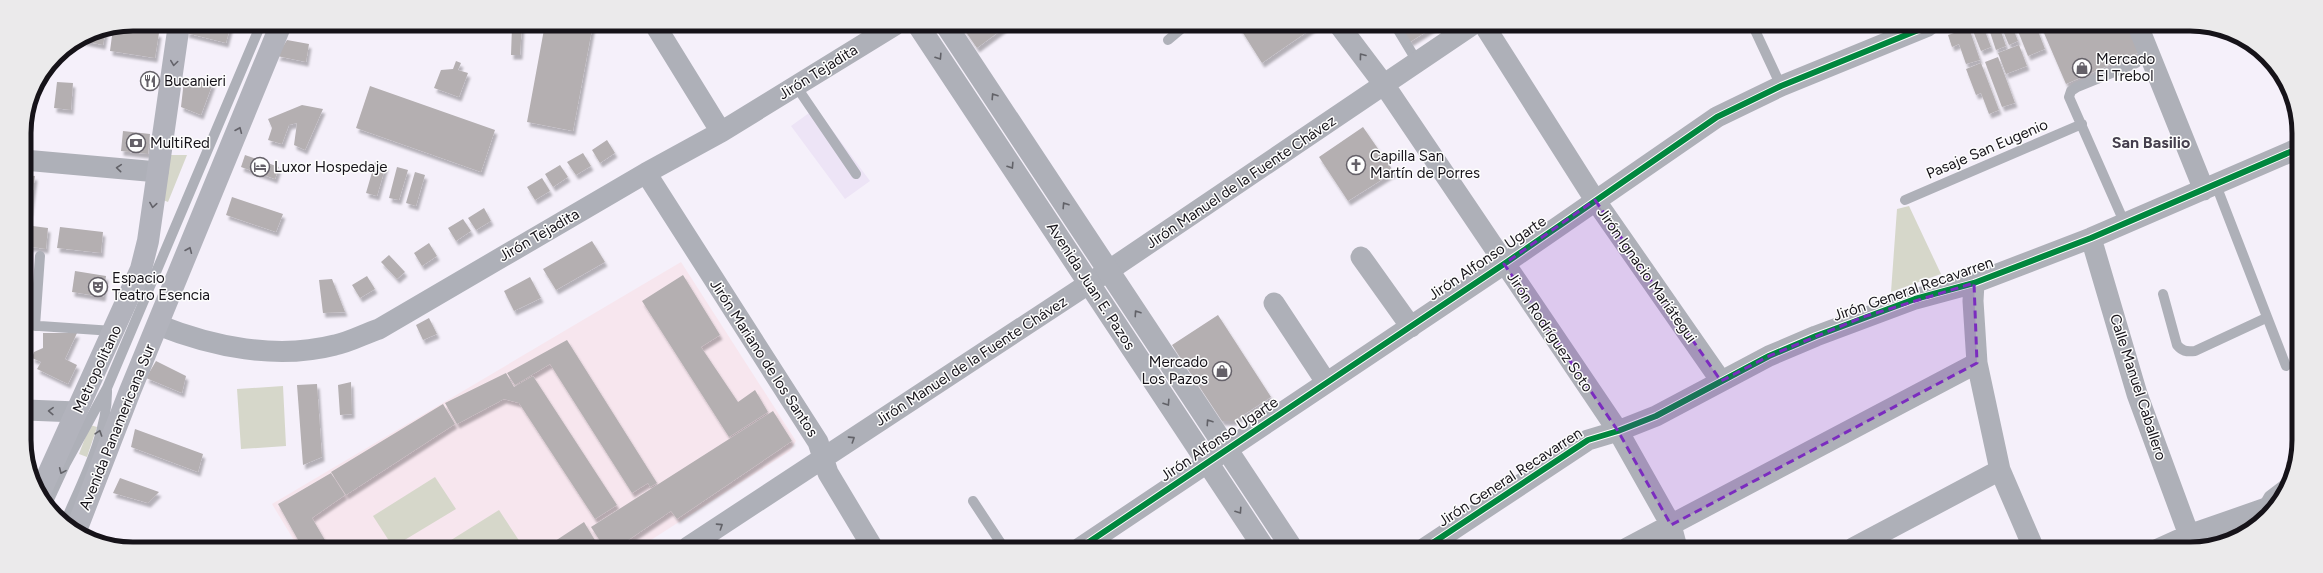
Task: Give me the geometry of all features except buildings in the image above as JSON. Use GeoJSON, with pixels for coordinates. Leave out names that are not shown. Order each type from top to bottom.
{"type":"FeatureCollection","features":[{"type":"Feature","properties":{"kind":"main road"},"geometry":{"type":"LineString","coordinates":[[43,486],[141,269],[148,241],[178,31]]}},
{"type":"Feature","properties":{"kind":"main road","name":"Avenida Panamericana Sur"},"geometry":{"type":"LineString","coordinates":[[78,526],[278,31]]}},
{"type":"Feature","properties":{"kind":"street"},"geometry":{"type":"LineString","coordinates":[[659,31],[721,132]]}},
{"type":"Feature","properties":{"kind":"street","name":"Jirón Tejadita"},"geometry":{"type":"LineString","coordinates":[[158,325],[189,338],[241,348],[293,352],[336,345],[379,329],[646,173],[721,132],[885,31]]}},
{"type":"Feature","properties":{"kind":"street","name":"Avenida Juan E. Pazos"},"geometry":{"type":"LineString","coordinates":[[922,31],[1206,463],[1260,542]]}},
{"type":"Feature","properties":{"kind":"street","name":"Avenida Juan E. Pazos"},"geometry":{"type":"LineString","coordinates":[[950,31],[1288,542]]}},
{"type":"Feature","properties":{"kind":"street","name":"Jirón Rodríguez Soto"},"geometry":{"type":"LineString","coordinates":[[1344,31],[1385,86],[1618,431],[1671,525],[1675,542]]}},
{"type":"Feature","properties":{"kind":"street","name":"Jirón Manuel de la Fuente Chávez"},"geometry":{"type":"LineString","coordinates":[[696,542],[1108,271],[1385,86],[1463,31]]}},
{"type":"Feature","properties":{"kind":"street","name":"Jirón Ignacio Mariátegui"},"geometry":{"type":"LineString","coordinates":[[1488,31],[1595,200],[1721,381]]}},
{"type":"Feature","properties":{"kind":"street","name":"Jirón Alfonso Ugarte"},"geometry":{"type":"LineString","coordinates":[[1089,542],[1504,264],[1717,117],[1781,86],[1916,31]]}},
{"type":"Feature","properties":{"kind":"street"},"geometry":{"type":"LineString","coordinates":[[2140,31],[2210,187]]}},
{"type":"Feature","properties":{"kind":"street","name":"Jirón General Recavarren"},"geometry":{"type":"LineString","coordinates":[[1446,542],[1588,440],[1618,431],[1656,416],[1769,356],[1863,317],[1974,283],[2091,238],[2292,151]]}},
{"type":"Feature","properties":{"kind":"street"},"geometry":{"type":"LineString","coordinates":[[31,161],[158,172]]}},
{"type":"Feature","properties":{"kind":"street","name":"Jirón Mariano de los Santos"},"geometry":{"type":"LineString","coordinates":[[646,173],[818,442],[828,473],[869,542]]}},
{"type":"Feature","properties":{"kind":"street","name":"Calle Manuel Caballero"},"geometry":{"type":"LineString","coordinates":[[2091,238],[2137,394],[2173,542]]}},
{"type":"Feature","properties":{"kind":"street"},"geometry":{"type":"LineString","coordinates":[[1362,257],[1411,326]]}},
{"type":"Feature","properties":{"kind":"street"},"geometry":{"type":"LineString","coordinates":[[1974,283],[1973,301],[1977,363],[2000,470],[2031,542]]}},
{"type":"Feature","properties":{"kind":"street"},"geometry":{"type":"LineString","coordinates":[[1274,303],[1326,382]]}},
{"type":"Feature","properties":{"kind":"street"},"geometry":{"type":"LineString","coordinates":[[1638,542],[1977,363]]}},
{"type":"Feature","properties":{"kind":"street"},"geometry":{"type":"LineString","coordinates":[[31,410],[77,412]]}},
{"type":"Feature","properties":{"kind":"street"},"geometry":{"type":"LineString","coordinates":[[1864,542],[2000,470]]}},
{"type":"Feature","properties":{"kind":"street"},"geometry":{"type":"LineString","coordinates":[[2179,542],[2261,513]]}},
{"type":"Feature","properties":{"kind":"lane","name":"Metropolitano"},"geometry":{"type":"LineString","coordinates":[[49,499],[66,463],[108,388],[258,31]]}},
{"type":"Feature","properties":{"kind":"lane"},"geometry":{"type":"LineString","coordinates":[[1168,40],[1179,31]]}},
{"type":"Feature","properties":{"kind":"lane"},"geometry":{"type":"LineString","coordinates":[[1399,31],[1418,63]]}},
{"type":"Feature","properties":{"kind":"lane"},"geometry":{"type":"LineString","coordinates":[[1755,31],[1781,86]]}},
{"type":"Feature","properties":{"kind":"lane"},"geometry":{"type":"LineString","coordinates":[[2125,224],[2082,124],[2072,105],[2070,97],[2072,90],[2136,63]]}},
{"type":"Feature","properties":{"kind":"lane"},"geometry":{"type":"LineString","coordinates":[[796,86],[856,174]]}},
{"type":"Feature","properties":{"kind":"lane","name":"Pasaje San Eugenio"},"geometry":{"type":"LineString","coordinates":[[1905,200],[2082,124]]}},
{"type":"Feature","properties":{"kind":"lane"},"geometry":{"type":"LineString","coordinates":[[2210,187],[2286,366]]}},
{"type":"Feature","properties":{"kind":"lane"},"geometry":{"type":"LineString","coordinates":[[31,318],[40,256]]}},
{"type":"Feature","properties":{"kind":"lane"},"geometry":{"type":"LineString","coordinates":[[2163,294],[2177,345],[2181,350],[2188,352],[2266,318]]}},
{"type":"Feature","properties":{"kind":"lane"},"geometry":{"type":"LineString","coordinates":[[31,325],[114,331]]}},
{"type":"Feature","properties":{"kind":"lane"},"geometry":{"type":"LineString","coordinates":[[67,517],[87,470],[108,408],[108,388]]}},
{"type":"Feature","properties":{"kind":"lane"},"geometry":{"type":"LineString","coordinates":[[2267,507],[2266,499],[2279,489]]}},
{"type":"Feature","properties":{"kind":"lane"},"geometry":{"type":"LineString","coordinates":[[973,501],[1000,542]]}},
{"type":"Feature","properties":{"kind":"highlighted area"},"geometry":{"type":"Polygon","coordinates":[[[1595,200],[1721,381],[1769,356],[1863,317],[1974,283],[1977,363],[1671,525],[1618,431],[1504,264],[1595,200]]]}},
{"type":"Feature","properties":{"kind":"shaded area"},"geometry":{"type":"Polygon","coordinates":[[[816,108],[870,181],[845,199],[791,126],[816,108]]]}},
{"type":"Feature","properties":{"kind":"shaded area"},"geometry":{"type":"Polygon","coordinates":[[[170,155],[187,155],[168,202],[163,200],[170,155]]]}},
{"type":"Feature","properties":{"kind":"shaded area"},"geometry":{"type":"Polygon","coordinates":[[[1909,206],[1941,274],[1891,292],[1897,209],[1909,206]]]}},
{"type":"Feature","properties":{"kind":"shaded area"},"geometry":{"type":"Polygon","coordinates":[[[31,251],[34,251],[33,314],[31,314],[31,251]]]}},
{"type":"Feature","properties":{"kind":"shaded area"},"geometry":{"type":"Polygon","coordinates":[[[681,262],[796,441],[790,451],[648,542],[295,542],[272,504],[681,262]]]}},
{"type":"Feature","properties":{"kind":"shaded area"},"geometry":{"type":"Polygon","coordinates":[[[283,386],[286,446],[241,449],[237,389],[283,386]]]}},
{"type":"Feature","properties":{"kind":"shaded area"},"geometry":{"type":"Polygon","coordinates":[[[90,425],[97,427],[87,457],[79,454],[90,425]]]}},
{"type":"Feature","properties":{"kind":"shaded area"},"geometry":{"type":"Polygon","coordinates":[[[435,477],[456,509],[401,542],[390,542],[373,516],[435,477]]]}},
{"type":"Feature","properties":{"kind":"shaded area"},"geometry":{"type":"Polygon","coordinates":[[[499,510],[520,542],[448,542],[499,510]]]}},
{"type":"Feature","properties":{"kind":"cycle path"},"geometry":{"type":"LineString","coordinates":[[1089,542],[1504,264],[1717,117],[1781,86],[1916,31]]}},
{"type":"Feature","properties":{"kind":"cycle path"},"geometry":{"type":"LineString","coordinates":[[1434,542],[1588,440],[1618,431],[1656,416],[1769,356],[1816,336],[1915,299],[1974,283],[2091,238],[2292,151]]}},
{"type":"Feature","properties":{"kind":"place","name":"Mercado El Trebol"},"geometry":{"type":"Point","coordinates":[2082,68]}},
{"type":"Feature","properties":{"kind":"place","name":"Bucanieri"},"geometry":{"type":"Point","coordinates":[150,81]}},
{"type":"Feature","properties":{"kind":"place","name":"MultiRed"},"geometry":{"type":"Point","coordinates":[136,143]}},
{"type":"Feature","properties":{"kind":"place","name":"Capilla San Martín de Porres"},"geometry":{"type":"Point","coordinates":[1356,165]}},
{"type":"Feature","properties":{"kind":"place","name":"Luxor Hospedaje"},"geometry":{"type":"Point","coordinates":[260,167]}},
{"type":"Feature","properties":{"kind":"place","name":"Espacio Teatro Esencia"},"geometry":{"type":"Point","coordinates":[98,287]}},
{"type":"Feature","properties":{"kind":"place","name":"Mercado Los Pazos"},"geometry":{"type":"Point","coordinates":[1222,371]}},
{"type":"Feature","properties":{"kind":"district","name":"San Basilio"},"geometry":{"type":"Point","coordinates":[2151,142]}}]}
